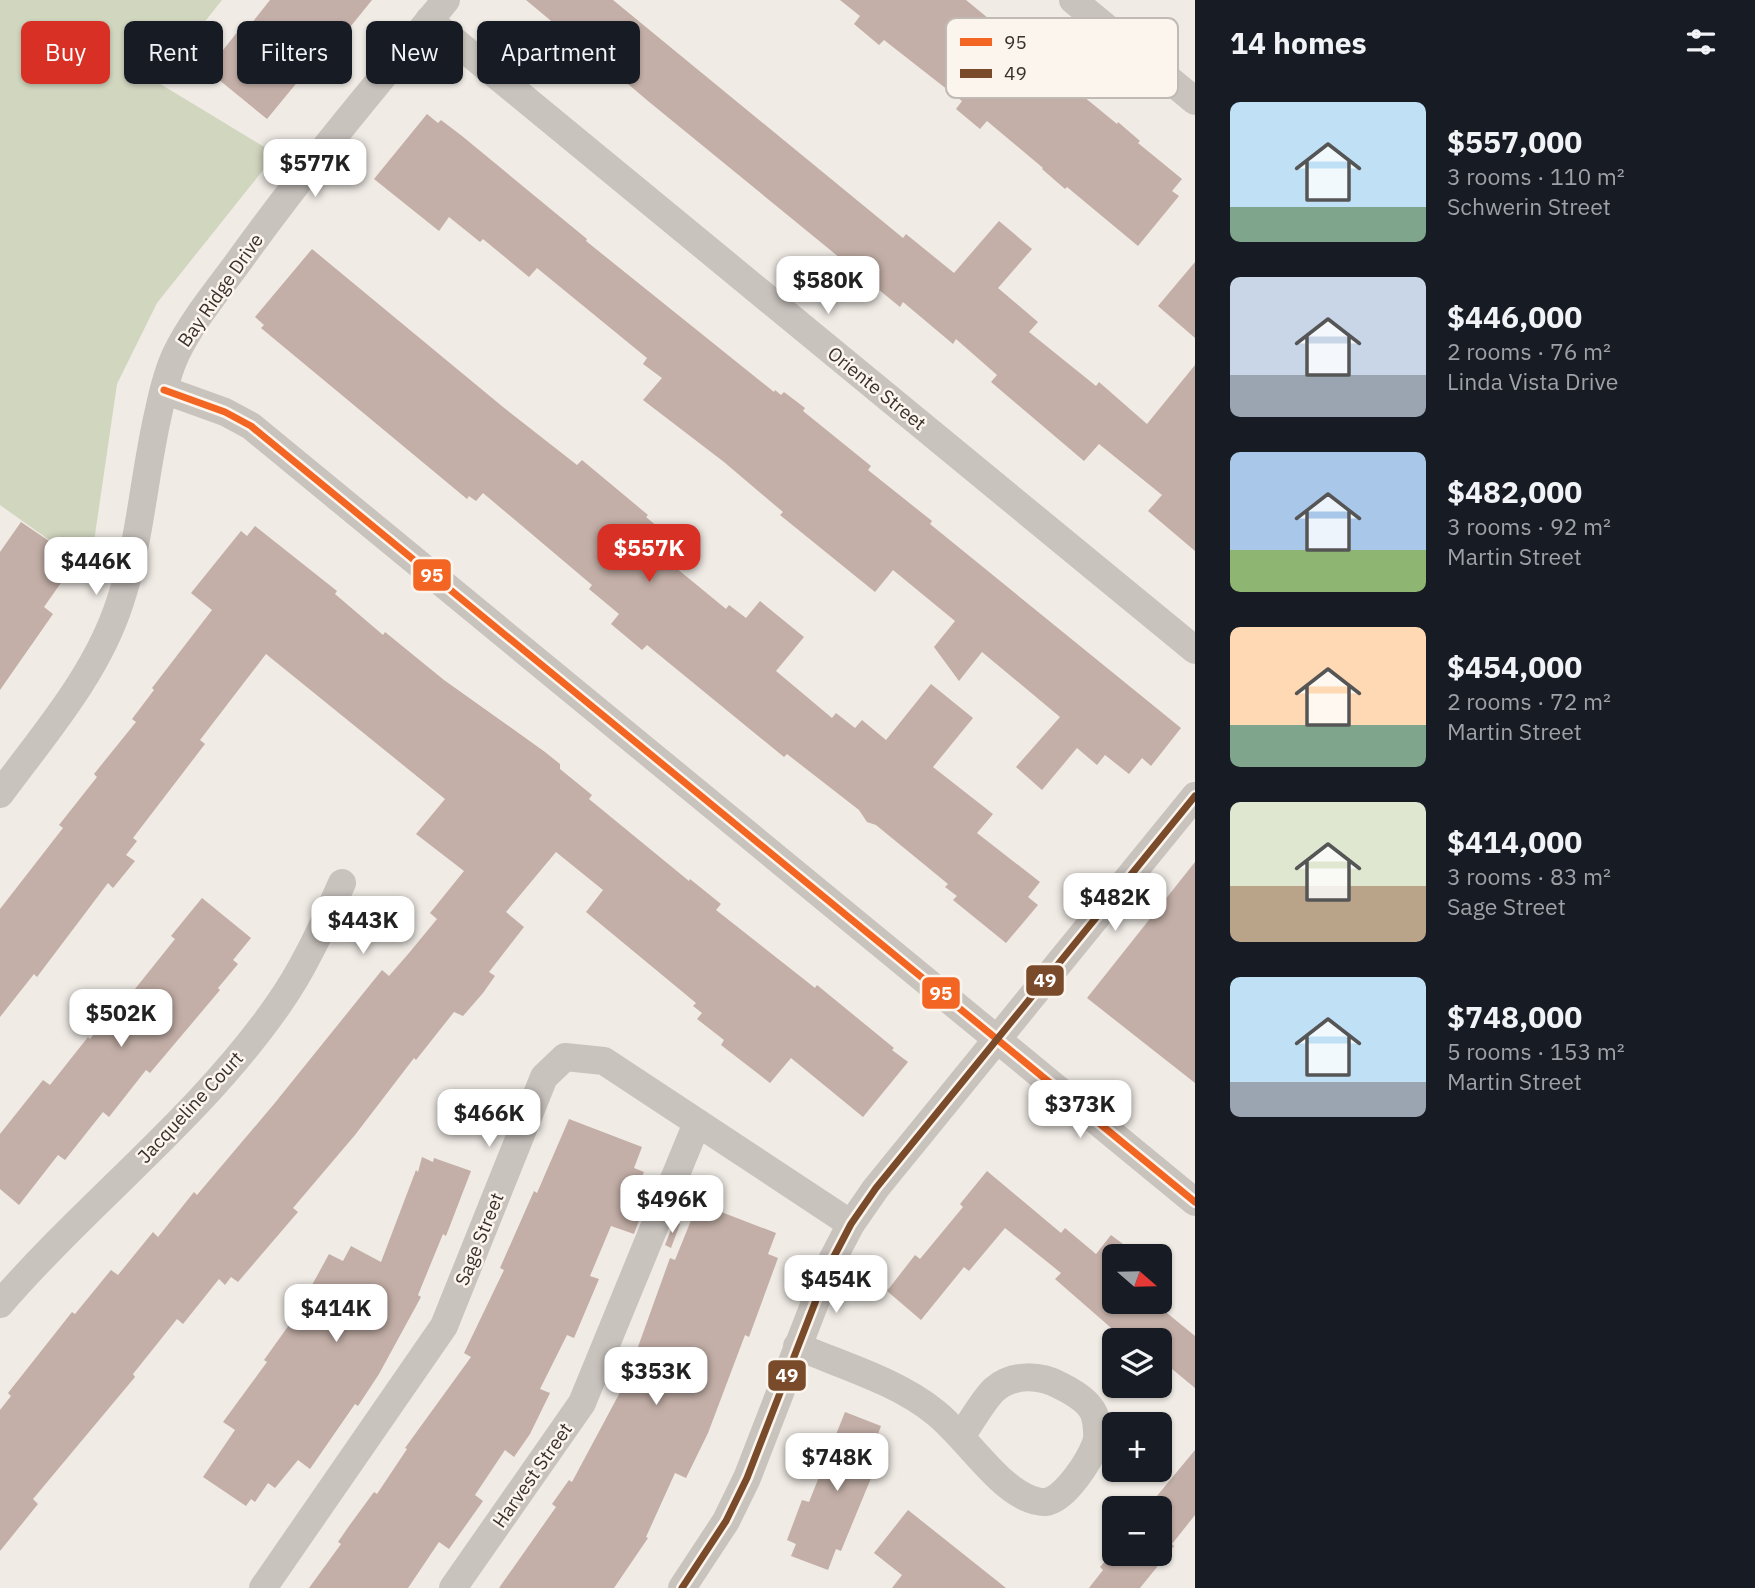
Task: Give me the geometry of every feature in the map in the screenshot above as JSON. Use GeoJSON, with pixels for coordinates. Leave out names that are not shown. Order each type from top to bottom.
{"type":"FeatureCollection","features":[{"type":"Feature","properties":{"kind":"street"},"geometry":{"type":"LineString","coordinates":[[1073,0],[1095,18]]}},
{"type":"Feature","properties":{"kind":"street","name":"Bay Ridge Drive"},"geometry":{"type":"LineString","coordinates":[[0,794],[60,714],[95,658],[120,603],[135,544],[151,441],[164,390],[176,355],[187,335],[287,195],[438,10]]}},
{"type":"Feature","properties":{"kind":"street","name":"Oriente Street"},"geometry":{"type":"LineString","coordinates":[[438,10],[1195,650]]}},
{"type":"Feature","properties":{"kind":"street"},"geometry":{"type":"LineString","coordinates":[[1178,87],[1195,101]]}},
{"type":"Feature","properties":{"kind":"street"},"geometry":{"type":"LineString","coordinates":[[164,390],[225,412],[251,426],[1195,1202]]}},
{"type":"Feature","properties":{"kind":"street"},"geometry":{"type":"LineString","coordinates":[[682,1588],[715,1541],[742,1489],[830,1265],[851,1224],[876,1188],[1195,796]]}},
{"type":"Feature","properties":{"kind":"street","name":"Jacqueline Court"},"geometry":{"type":"LineString","coordinates":[[0,1304],[29,1270],[161,1142],[244,1049],[278,1006],[304,964],[342,883]]}},
{"type":"Feature","properties":{"kind":"street","name":"Sage Street"},"geometry":{"type":"LineString","coordinates":[[263,1588],[444,1326],[544,1077],[565,1057],[604,1061],[851,1224]]}},
{"type":"Feature","properties":{"kind":"street","name":"Harvest Street"},"geometry":{"type":"LineString","coordinates":[[453,1588],[582,1403],[697,1123]]}},
{"type":"Feature","properties":{"kind":"street"},"geometry":{"type":"LineString","coordinates":[[797,1346],[915,1398],[961,1436],[1007,1485],[1029,1499],[1046,1503],[1060,1496],[1085,1466],[1097,1441],[1095,1415],[1082,1399],[1059,1385],[1032,1377],[1015,1379],[995,1389],[961,1436]]}},
{"type":"Feature","properties":{"kind":"green space"},"geometry":{"type":"Polygon","coordinates":[[[0,0],[222,0],[205,21],[124,21],[124,84],[160,84],[276,154],[157,303],[117,384],[90,569],[0,505],[0,0]]]}},
{"type":"Feature","properties":{"kind":"building"},"geometry":{"type":"Polygon","coordinates":[[[270,0],[372,0],[352,25],[352,21],[253,21],[270,0]]]}},
{"type":"Feature","properties":{"kind":"building"},"geometry":{"type":"Polygon","coordinates":[[[526,0],[613,0],[639,21],[551,21],[526,0]]]}},
{"type":"Feature","properties":{"kind":"building"},"geometry":{"type":"Polygon","coordinates":[[[840,0],[966,0],[988,18],[946,18],[946,88],[884,40],[879,45],[854,24],[860,16],[840,0]]]}},
{"type":"Feature","properties":{"kind":"building"},"geometry":{"type":"Polygon","coordinates":[[[640,22],[903,238],[906,234],[954,273],[999,221],[1032,249],[998,288],[1038,322],[1029,332],[1096,386],[1099,382],[1147,424],[1195,365],[1195,551],[1148,511],[1162,495],[1099,444],[1084,461],[991,382],[997,375],[956,339],[953,344],[903,302],[900,307],[628,84],[640,84],[640,22]]]}},
{"type":"Feature","properties":{"kind":"building"},"geometry":{"type":"Polygon","coordinates":[[[237,32],[237,84],[296,84],[267,119],[223,83],[223,50],[237,32]]]}},
{"type":"Feature","properties":{"kind":"building"},"geometry":{"type":"Polygon","coordinates":[[[958,98],[1085,98],[1117,124],[1118,122],[1140,141],[1138,143],[1182,179],[1172,191],[1179,196],[1138,246],[1067,187],[1065,189],[987,121],[980,129],[956,109],[962,101],[958,98]]]}},
{"type":"Feature","properties":{"kind":"building"},"geometry":{"type":"Polygon","coordinates":[[[427,114],[438,123],[441,120],[462,136],[587,239],[586,241],[774,392],[775,390],[781,395],[784,392],[805,408],[803,411],[871,466],[868,470],[932,521],[930,524],[1181,728],[1151,766],[1142,758],[1129,774],[1105,755],[1097,765],[1077,748],[1042,790],[1016,767],[1060,717],[982,652],[959,681],[934,647],[955,621],[893,570],[875,592],[780,515],[783,512],[724,462],[643,400],[662,378],[643,364],[647,358],[537,268],[529,277],[483,239],[480,242],[449,217],[439,231],[374,179],[427,114]]]}},
{"type":"Feature","properties":{"kind":"building"},"geometry":{"type":"Polygon","coordinates":[[[312,249],[503,407],[577,465],[582,460],[648,515],[646,517],[677,543],[664,558],[726,609],[729,605],[746,618],[760,601],[804,637],[776,671],[832,718],[836,713],[855,728],[862,720],[886,740],[931,684],[973,718],[933,767],[993,814],[977,833],[1040,882],[1028,897],[1038,905],[1006,943],[953,900],[957,896],[945,887],[948,884],[876,825],[867,822],[859,810],[787,754],[784,757],[647,645],[642,650],[611,624],[619,614],[589,589],[592,585],[483,493],[476,501],[469,496],[467,499],[261,328],[264,325],[255,317],[312,249]]]}},
{"type":"Feature","properties":{"kind":"building"},"geometry":{"type":"Polygon","coordinates":[[[1195,262],[1195,338],[1158,306],[1195,262]]]}},
{"type":"Feature","properties":{"kind":"building"},"geometry":{"type":"Polygon","coordinates":[[[21,522],[77,560],[44,607],[53,614],[0,690],[0,552],[21,522]]]}},
{"type":"Feature","properties":{"kind":"building"},"geometry":{"type":"Polygon","coordinates":[[[255,526],[337,591],[335,594],[383,635],[385,632],[444,680],[560,764],[560,769],[592,795],[589,799],[721,904],[716,910],[815,988],[817,985],[908,1062],[863,1117],[791,1058],[770,1083],[721,1045],[724,1040],[697,1019],[702,1013],[693,1006],[696,1003],[586,912],[603,890],[556,852],[506,912],[524,927],[489,972],[495,976],[483,993],[463,1016],[454,1012],[416,1060],[414,1058],[355,1135],[293,1208],[298,1212],[238,1282],[231,1277],[225,1285],[219,1279],[183,1324],[177,1319],[133,1374],[135,1377],[33,1499],[38,1504],[0,1551],[0,1410],[11,1396],[8,1393],[72,1312],[75,1314],[111,1270],[118,1275],[153,1232],[158,1237],[194,1192],[197,1195],[382,970],[389,976],[437,919],[430,913],[464,871],[416,834],[445,799],[266,654],[200,740],[205,744],[133,838],[137,841],[126,855],[135,861],[113,888],[108,883],[37,977],[34,974],[0,1017],[0,909],[63,828],[59,825],[97,777],[94,774],[136,722],[132,719],[154,690],[152,688],[212,610],[191,593],[241,531],[247,536],[255,526]]]}},
{"type":"Feature","properties":{"kind":"building"},"geometry":{"type":"Polygon","coordinates":[[[1195,862],[1195,1083],[1087,998],[1195,862]]]}},
{"type":"Feature","properties":{"kind":"building"},"geometry":{"type":"Polygon","coordinates":[[[202,898],[251,938],[233,960],[238,964],[218,988],[220,990],[150,1073],[146,1070],[109,1117],[103,1112],[65,1160],[58,1155],[19,1205],[0,1189],[0,1134],[43,1080],[50,1085],[88,1037],[90,1039],[129,992],[131,994],[175,939],[171,936],[202,898]]]}},
{"type":"Feature","properties":{"kind":"building"},"geometry":{"type":"Polygon","coordinates":[[[569,1119],[642,1147],[634,1168],[644,1172],[630,1205],[643,1210],[634,1234],[611,1226],[590,1276],[599,1279],[574,1338],[567,1335],[540,1389],[550,1393],[530,1434],[514,1457],[505,1450],[475,1495],[483,1501],[449,1549],[439,1542],[408,1588],[309,1588],[341,1544],[338,1542],[349,1526],[374,1492],[377,1494],[407,1449],[405,1448],[471,1357],[464,1353],[504,1270],[500,1268],[569,1119]]]}},
{"type":"Feature","properties":{"kind":"building"},"geometry":{"type":"Polygon","coordinates":[[[422,1157],[433,1162],[434,1158],[471,1171],[446,1236],[443,1234],[418,1295],[421,1297],[379,1374],[310,1469],[298,1460],[275,1488],[268,1483],[255,1502],[251,1499],[246,1506],[203,1477],[235,1430],[223,1422],[267,1362],[264,1360],[294,1318],[329,1254],[343,1261],[351,1246],[381,1262],[422,1157]]]}},
{"type":"Feature","properties":{"kind":"building"},"geometry":{"type":"Polygon","coordinates":[[[987,1171],[1061,1233],[1065,1228],[1096,1254],[1102,1246],[1102,1314],[1168,1314],[1195,1336],[1195,1388],[1172,1369],[1172,1328],[1111,1328],[1055,1279],[1061,1273],[1005,1228],[969,1271],[964,1267],[921,1320],[887,1291],[915,1255],[920,1259],[963,1207],[960,1204],[987,1171]]]}},
{"type":"Feature","properties":{"kind":"building"},"geometry":{"type":"Polygon","coordinates":[[[698,1203],[776,1233],[768,1254],[778,1258],[749,1337],[745,1335],[708,1433],[686,1478],[675,1473],[646,1537],[648,1538],[614,1588],[499,1588],[556,1507],[552,1504],[569,1480],[572,1482],[625,1383],[670,1258],[675,1260],[698,1203]]]}},
{"type":"Feature","properties":{"kind":"building"},"geometry":{"type":"Polygon","coordinates":[[[674,1222],[680,1224],[671,1248],[665,1245],[674,1222]]]}},
{"type":"Feature","properties":{"kind":"building"},"geometry":{"type":"Polygon","coordinates":[[[1111,1235],[1123,1244],[1104,1244],[1111,1235]]]}},
{"type":"Feature","properties":{"kind":"building"},"geometry":{"type":"Polygon","coordinates":[[[845,1412],[881,1426],[874,1445],[883,1449],[841,1551],[836,1549],[828,1570],[791,1556],[796,1544],[787,1540],[802,1500],[809,1502],[845,1412]]]}},
{"type":"Feature","properties":{"kind":"building"},"geometry":{"type":"Polygon","coordinates":[[[1195,1450],[1195,1515],[1172,1544],[1172,1496],[1157,1496],[1169,1482],[1172,1482],[1172,1478],[1195,1450]]]}},
{"type":"Feature","properties":{"kind":"building"},"geometry":{"type":"Polygon","coordinates":[[[908,1510],[1006,1588],[892,1588],[902,1575],[874,1553],[908,1510]]]}},
{"type":"Feature","properties":{"kind":"building"},"geometry":{"type":"Polygon","coordinates":[[[1102,1565],[1158,1566],[1140,1588],[1089,1588],[1103,1570],[1100,1567],[1102,1565]]]}},
{"type":"Feature","properties":{"kind":"transit line","name":"95"},"geometry":{"type":"LineString","coordinates":[[164,390],[225,412],[251,426],[1195,1202]]}},
{"type":"Feature","properties":{"kind":"transit line","name":"49"},"geometry":{"type":"LineString","coordinates":[[682,1588],[726,1521],[747,1478],[830,1264],[851,1224],[876,1188],[1195,796]]}}]}
